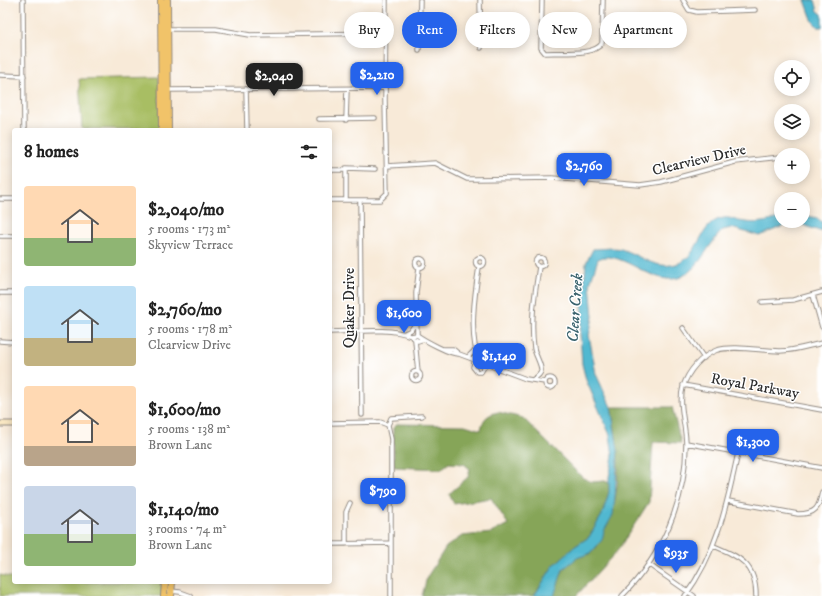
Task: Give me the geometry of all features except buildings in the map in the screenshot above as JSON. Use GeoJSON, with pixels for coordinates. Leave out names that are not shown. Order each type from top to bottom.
{"type":"FeatureCollection","features":[{"type":"Feature","properties":{"kind":"main road"},"geometry":{"type":"LineString","coordinates":[[161,0],[165,29]]}},
{"type":"Feature","properties":{"kind":"main road"},"geometry":{"type":"LineString","coordinates":[[162,128],[165,90],[165,29],[167,0]]}},
{"type":"Feature","properties":{"kind":"main road"},"geometry":{"type":"LineString","coordinates":[[165,90],[168,128]]}},
{"type":"Feature","properties":{"kind":"main road"},"geometry":{"type":"LineString","coordinates":[[166,584],[168,594]]}},
{"type":"Feature","properties":{"kind":"main road"},"geometry":{"type":"LineString","coordinates":[[168,594],[171,584]]}},
{"type":"Feature","properties":{"kind":"street"},"geometry":{"type":"LineString","coordinates":[[23,0],[24,128]]}},
{"type":"Feature","properties":{"kind":"street"},"geometry":{"type":"LineString","coordinates":[[386,0],[386,12]]}},
{"type":"Feature","properties":{"kind":"street"},"geometry":{"type":"LineString","coordinates":[[419,50],[420,0]]}},
{"type":"Feature","properties":{"kind":"street"},"geometry":{"type":"LineString","coordinates":[[480,0],[480,12]]}},
{"type":"Feature","properties":{"kind":"street"},"geometry":{"type":"LineString","coordinates":[[542,0],[541,48],[545,53],[596,50],[602,44],[603,0]]}},
{"type":"Feature","properties":{"kind":"street"},"geometry":{"type":"LineString","coordinates":[[683,0],[689,10],[697,12],[755,10]]}},
{"type":"Feature","properties":{"kind":"street"},"geometry":{"type":"LineString","coordinates":[[165,29],[216,29],[250,35],[344,34]]}},
{"type":"Feature","properties":{"kind":"street"},"geometry":{"type":"LineString","coordinates":[[332,200],[380,200],[387,193],[386,48]]}},
{"type":"Feature","properties":{"kind":"street"},"geometry":{"type":"LineString","coordinates":[[0,75],[24,76]]}},
{"type":"Feature","properties":{"kind":"street"},"geometry":{"type":"LineString","coordinates":[[165,90],[385,88]]}},
{"type":"Feature","properties":{"kind":"street"},"geometry":{"type":"LineString","coordinates":[[246,89],[247,128]]}},
{"type":"Feature","properties":{"kind":"street"},"geometry":{"type":"LineString","coordinates":[[346,120],[347,89]]}},
{"type":"Feature","properties":{"kind":"street"},"geometry":{"type":"LineString","coordinates":[[319,119],[346,120],[375,118]]}},
{"type":"Feature","properties":{"kind":"street","name":"Clearview Drive"},"geometry":{"type":"LineString","coordinates":[[387,166],[435,163],[467,179],[552,178],[640,185],[661,182],[735,162],[774,158]]}},
{"type":"Feature","properties":{"kind":"street"},"geometry":{"type":"LineString","coordinates":[[332,170],[346,170],[346,168],[375,169]]}},
{"type":"Feature","properties":{"kind":"street"},"geometry":{"type":"LineString","coordinates":[[346,170],[346,200]]}},
{"type":"Feature","properties":{"kind":"street"},"geometry":{"type":"LineString","coordinates":[[0,199],[12,199]]}},
{"type":"Feature","properties":{"kind":"street","name":"Quaker Drive"},"geometry":{"type":"LineString","coordinates":[[360,200],[362,415]]}},
{"type":"Feature","properties":{"kind":"street"},"geometry":{"type":"LineString","coordinates":[[0,236],[12,236]]}},
{"type":"Feature","properties":{"kind":"street"},"geometry":{"type":"LineString","coordinates":[[532,380],[537,377],[541,369],[534,348],[533,310],[539,266]]}},
{"type":"Feature","properties":{"kind":"street"},"geometry":{"type":"LineString","coordinates":[[479,267],[475,306],[476,349],[480,362]]}},
{"type":"Feature","properties":{"kind":"street"},"geometry":{"type":"LineString","coordinates":[[419,268],[416,323],[417,335],[421,340]]}},
{"type":"Feature","properties":{"kind":"street"},"geometry":{"type":"LineString","coordinates":[[762,302],[793,300],[822,292]]}},
{"type":"Feature","properties":{"kind":"street"},"geometry":{"type":"LineString","coordinates":[[0,293],[12,293]]}},
{"type":"Feature","properties":{"kind":"street"},"geometry":{"type":"LineString","coordinates":[[813,295],[822,327]]}},
{"type":"Feature","properties":{"kind":"street"},"geometry":{"type":"LineString","coordinates":[[405,334],[411,330],[416,323]]}},
{"type":"Feature","properties":{"kind":"street"},"geometry":{"type":"LineString","coordinates":[[683,328],[704,358]]}},
{"type":"Feature","properties":{"kind":"street"},"geometry":{"type":"LineString","coordinates":[[332,332],[405,334],[411,336],[415,340],[418,372]]}},
{"type":"Feature","properties":{"kind":"street"},"geometry":{"type":"LineString","coordinates":[[411,336],[417,335]]}},
{"type":"Feature","properties":{"kind":"street"},"geometry":{"type":"LineString","coordinates":[[415,340],[421,340],[451,353],[468,357],[532,380],[546,381],[540,372]]}},
{"type":"Feature","properties":{"kind":"street"},"geometry":{"type":"LineString","coordinates":[[0,341],[12,342]]}},
{"type":"Feature","properties":{"kind":"street"},"geometry":{"type":"LineString","coordinates":[[622,596],[648,564],[664,540],[674,514],[684,474],[686,443],[682,403],[683,385],[693,367],[704,358],[718,350],[781,351],[822,343]]}},
{"type":"Feature","properties":{"kind":"street"},"geometry":{"type":"LineString","coordinates":[[468,357],[476,349]]}},
{"type":"Feature","properties":{"kind":"street"},"geometry":{"type":"LineString","coordinates":[[475,360],[473,368],[477,372],[481,372],[486,364]]}},
{"type":"Feature","properties":{"kind":"street","name":"Royal Parkway"},"geometry":{"type":"LineString","coordinates":[[683,385],[822,410]]}},
{"type":"Feature","properties":{"kind":"street"},"geometry":{"type":"LineString","coordinates":[[391,596],[391,439],[388,425],[390,418],[422,416]]}},
{"type":"Feature","properties":{"kind":"street"},"geometry":{"type":"LineString","coordinates":[[332,423],[380,422],[388,425]]}},
{"type":"Feature","properties":{"kind":"street"},"geometry":{"type":"LineString","coordinates":[[0,424],[12,424]]}},
{"type":"Feature","properties":{"kind":"street"},"geometry":{"type":"LineString","coordinates":[[686,443],[822,468]]}},
{"type":"Feature","properties":{"kind":"street"},"geometry":{"type":"LineString","coordinates":[[685,596],[714,546],[728,501],[738,453]]}},
{"type":"Feature","properties":{"kind":"street"},"geometry":{"type":"LineString","coordinates":[[728,501],[798,514],[812,512],[820,501],[822,492]]}},
{"type":"Feature","properties":{"kind":"street"},"geometry":{"type":"LineString","coordinates":[[346,544],[346,512],[350,503]]}},
{"type":"Feature","properties":{"kind":"street"},"geometry":{"type":"LineString","coordinates":[[332,544],[391,543]]}},
{"type":"Feature","properties":{"kind":"street"},"geometry":{"type":"LineString","coordinates":[[714,546],[745,562],[751,570],[755,580],[756,596]]}},
{"type":"Feature","properties":{"kind":"street"},"geometry":{"type":"LineString","coordinates":[[648,564],[694,596]]}},
{"type":"Feature","properties":{"kind":"street"},"geometry":{"type":"LineString","coordinates":[[168,594],[191,596]]}},
{"type":"Feature","properties":{"kind":"green space"},"geometry":{"type":"Polygon","coordinates":[[[159,77],[160,128],[82,128],[79,79],[159,77]]]}},
{"type":"Feature","properties":{"kind":"green space"},"geometry":{"type":"Polygon","coordinates":[[[611,407],[672,407],[681,443],[653,442],[649,502],[618,550],[576,596],[554,596],[561,574],[567,565],[576,558],[591,553],[598,545],[615,501],[618,454],[611,407]]]}},
{"type":"Feature","properties":{"kind":"green space"},"geometry":{"type":"Polygon","coordinates":[[[498,412],[523,418],[583,478],[592,482],[605,481],[609,483],[609,492],[602,515],[589,537],[574,547],[553,566],[534,596],[422,596],[427,577],[446,547],[462,536],[491,533],[508,524],[491,498],[454,504],[449,494],[468,477],[470,469],[464,464],[449,463],[441,469],[394,467],[393,428],[397,424],[465,425],[481,430],[486,418],[491,414],[498,412]]]}},
{"type":"Feature","properties":{"kind":"green space"},"geometry":{"type":"Polygon","coordinates":[[[0,575],[12,578],[12,584],[163,584],[162,596],[0,596],[0,575]]]}},
{"type":"Feature","properties":{"kind":"water"},"geometry":{"type":"Polygon","coordinates":[[[805,0],[815,0],[818,11],[822,14],[822,27],[818,27],[813,22],[805,0]]]}},
{"type":"Feature","properties":{"kind":"water"},"geometry":{"type":"Polygon","coordinates":[[[810,216],[817,218],[822,222],[822,232],[810,228],[810,216]]]}},
{"type":"Feature","properties":{"kind":"water"},"geometry":{"type":"Polygon","coordinates":[[[724,218],[730,218],[755,223],[774,220],[774,228],[778,228],[760,236],[731,228],[723,230],[690,271],[683,276],[673,279],[662,278],[650,274],[617,259],[607,257],[598,259],[590,283],[593,317],[589,335],[596,374],[611,407],[618,450],[613,515],[604,531],[602,540],[591,553],[577,558],[563,569],[554,596],[534,596],[553,566],[574,547],[589,537],[602,515],[609,492],[609,477],[613,456],[610,435],[586,380],[582,364],[580,333],[586,263],[593,249],[621,249],[648,261],[662,265],[676,264],[690,255],[704,232],[716,221],[724,218]]]}},
{"type":"Feature","properties":{"kind":"water label","name":"Clear Creek"},"geometry":{"type":"Point","coordinates":[575,308]}}]}
